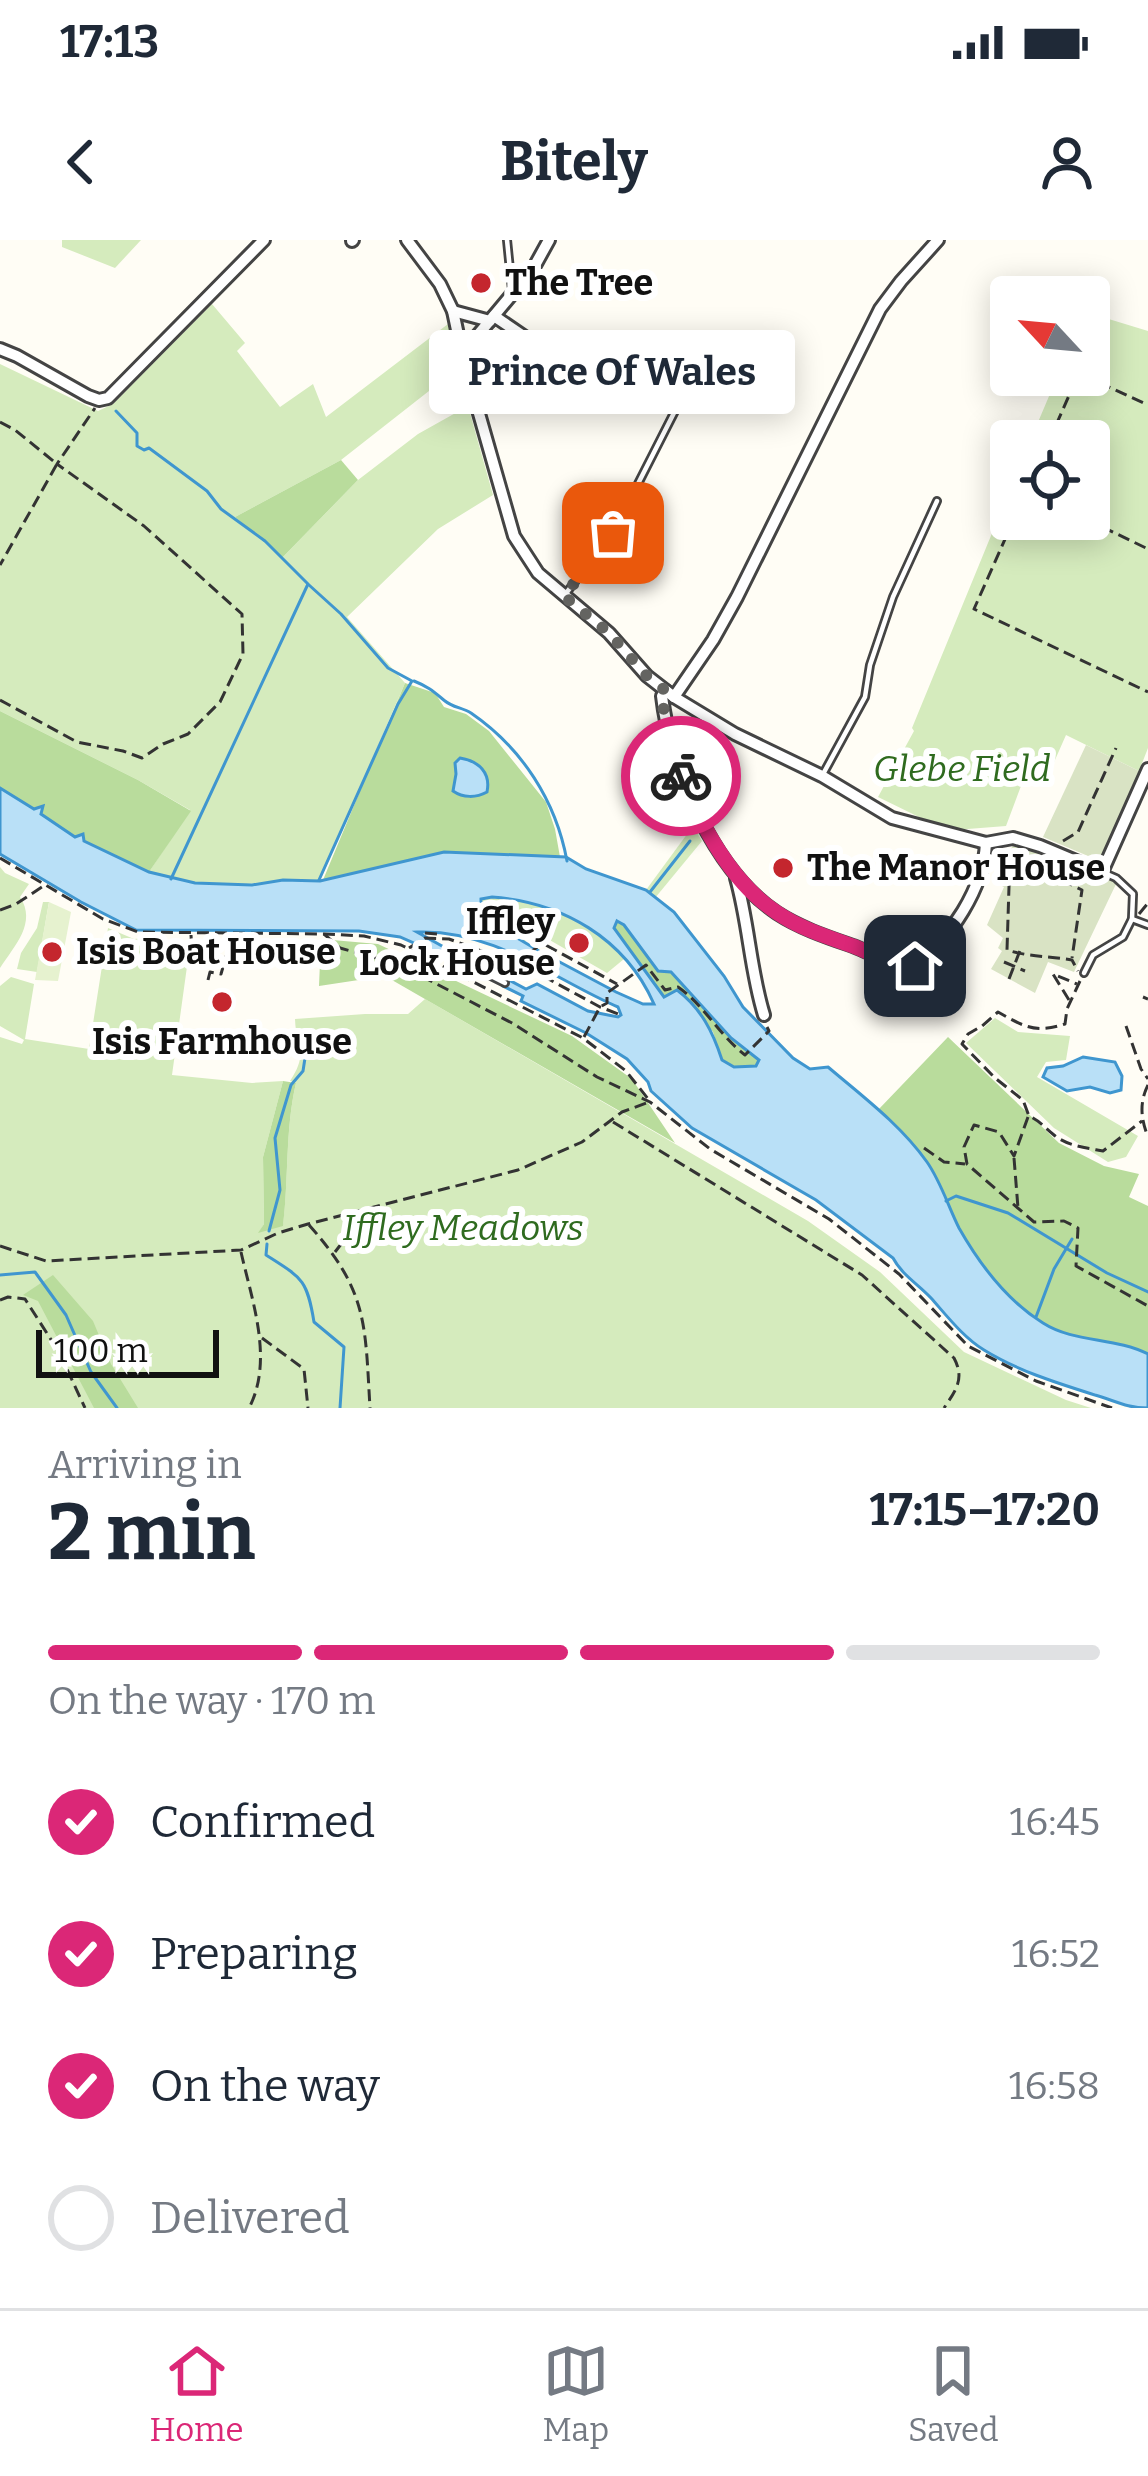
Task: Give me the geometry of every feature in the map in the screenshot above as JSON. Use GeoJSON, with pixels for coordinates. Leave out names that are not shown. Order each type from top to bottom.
{"type":"FeatureCollection","features":[{"type":"Feature","properties":{"kind":"street"},"geometry":{"type":"LineString","coordinates":[[0,349],[99,400],[108,398],[265,240]]}},
{"type":"Feature","properties":{"kind":"street"},"geometry":{"type":"LineString","coordinates":[[407,240],[440,284],[453,311],[514,536],[538,573],[609,633],[670,694],[892,818],[986,843],[1012,838],[1102,872],[1148,769]]}},
{"type":"Feature","properties":{"kind":"street"},"geometry":{"type":"LineString","coordinates":[[462,354],[533,269],[549,240]]}},
{"type":"Feature","properties":{"kind":"street"},"geometry":{"type":"LineString","coordinates":[[764,1015],[736,878],[682,780],[662,696],[670,694],[712,640],[737,597],[880,309],[938,240]]}},
{"type":"Feature","properties":{"kind":"street"},"geometry":{"type":"LineString","coordinates":[[453,311],[492,318],[538,346],[568,387],[603,406],[618,378]]}},
{"type":"Feature","properties":{"kind":"street"},"geometry":{"type":"LineString","coordinates":[[736,878],[777,913],[806,928],[883,960],[915,966],[964,907],[985,867],[986,843]]}},
{"type":"Feature","properties":{"kind":"lane"},"geometry":{"type":"LineString","coordinates":[[507,240],[512,296]]}},
{"type":"Feature","properties":{"kind":"lane"},"geometry":{"type":"LineString","coordinates":[[564,596],[613,533],[677,407]]}},
{"type":"Feature","properties":{"kind":"lane"},"geometry":{"type":"LineString","coordinates":[[822,776],[865,697],[870,665],[893,597],[937,501]]}},
{"type":"Feature","properties":{"kind":"lane"},"geometry":{"type":"LineString","coordinates":[[1084,973],[1093,955],[1124,937],[1132,919],[1133,894],[1102,872]]}},
{"type":"Feature","properties":{"kind":"lane"},"geometry":{"type":"LineString","coordinates":[[1132,919],[1148,925]]}},
{"type":"Feature","properties":{"kind":"lane"},"geometry":{"type":"LineString","coordinates":[[465,963],[505,983]]}},
{"type":"Feature","properties":{"kind":"path"},"geometry":{"type":"LineString","coordinates":[[1110,388],[1148,405]]}},
{"type":"Feature","properties":{"kind":"path"},"geometry":{"type":"LineString","coordinates":[[0,566],[99,400]]}},
{"type":"Feature","properties":{"kind":"path"},"geometry":{"type":"LineString","coordinates":[[0,422],[144,526],[242,614],[243,654],[220,702],[188,734],[142,758],[77,742],[0,700]]}},
{"type":"Feature","properties":{"kind":"path"},"geometry":{"type":"LineString","coordinates":[[1110,531],[1148,549]]}},
{"type":"Feature","properties":{"kind":"path"},"geometry":{"type":"LineString","coordinates":[[1005,540],[974,609],[1148,692]]}},
{"type":"Feature","properties":{"kind":"path"},"geometry":{"type":"LineString","coordinates":[[1057,853],[1067,837],[1078,832],[1116,748]]}},
{"type":"Feature","properties":{"kind":"path"},"geometry":{"type":"LineString","coordinates":[[986,843],[1010,854],[1082,890],[1072,960],[1007,950],[1010,854]]}},
{"type":"Feature","properties":{"kind":"path"},"geometry":{"type":"LineString","coordinates":[[0,858],[103,919],[138,932],[324,934],[364,936],[401,945],[585,1035],[626,1071],[650,1102]]}},
{"type":"Feature","properties":{"kind":"path"},"geometry":{"type":"LineString","coordinates":[[0,910],[45,885]]}},
{"type":"Feature","properties":{"kind":"path"},"geometry":{"type":"LineString","coordinates":[[190,933],[193,968]]}},
{"type":"Feature","properties":{"kind":"path"},"geometry":{"type":"LineString","coordinates":[[208,980],[210,972],[221,974],[232,934]]}},
{"type":"Feature","properties":{"kind":"path"},"geometry":{"type":"LineString","coordinates":[[324,934],[340,948],[398,964],[650,1102],[710,1149],[829,1220],[899,1274],[968,1346],[1036,1381],[1112,1408]]}},
{"type":"Feature","properties":{"kind":"path"},"geometry":{"type":"LineString","coordinates":[[409,949],[425,935],[449,939],[530,968],[598,1010],[622,1015]]}},
{"type":"Feature","properties":{"kind":"path"},"geometry":{"type":"LineString","coordinates":[[530,968],[531,952],[542,943],[618,985]]}},
{"type":"Feature","properties":{"kind":"path"},"geometry":{"type":"LineString","coordinates":[[1009,979],[1020,951]]}},
{"type":"Feature","properties":{"kind":"path"},"geometry":{"type":"LineString","coordinates":[[1004,962],[1025,970]]}},
{"type":"Feature","properties":{"kind":"path"},"geometry":{"type":"LineString","coordinates":[[585,1035],[607,1003],[607,993],[646,965],[665,990],[678,987],[687,993],[745,1055],[767,1033]]}},
{"type":"Feature","properties":{"kind":"path"},"geometry":{"type":"LineString","coordinates":[[1018,1208],[1014,1156],[1029,1116],[1023,1100],[962,1044],[998,1012],[1024,1027],[1048,1030],[1065,1024],[1084,973]]}},
{"type":"Feature","properties":{"kind":"path"},"geometry":{"type":"LineString","coordinates":[[1070,1003],[1053,974],[1079,985]]}},
{"type":"Feature","properties":{"kind":"path"},"geometry":{"type":"LineString","coordinates":[[1126,1026],[1148,1082],[1142,1106],[1148,1137]]}},
{"type":"Feature","properties":{"kind":"path"},"geometry":{"type":"LineString","coordinates":[[0,1246],[46,1262],[241,1250],[308,1224],[518,1170],[582,1142],[622,1112],[650,1102]]}},
{"type":"Feature","properties":{"kind":"path"},"geometry":{"type":"LineString","coordinates":[[1029,1116],[1055,1136],[1103,1151],[1142,1121]]}},
{"type":"Feature","properties":{"kind":"path"},"geometry":{"type":"LineString","coordinates":[[611,1120],[862,1275],[954,1358],[960,1370],[959,1386],[944,1408]]}},
{"type":"Feature","properties":{"kind":"path"},"geometry":{"type":"LineString","coordinates":[[967,1164],[964,1148],[974,1126],[999,1132],[1014,1156]]}},
{"type":"Feature","properties":{"kind":"path"},"geometry":{"type":"LineString","coordinates":[[924,1148],[944,1162],[967,1164],[1034,1222],[1064,1221],[1078,1228],[1076,1266],[1148,1306]]}},
{"type":"Feature","properties":{"kind":"path"},"geometry":{"type":"LineString","coordinates":[[334,1253],[368,1208]]}},
{"type":"Feature","properties":{"kind":"path"},"geometry":{"type":"LineString","coordinates":[[308,1224],[334,1253],[362,1313],[370,1408]]}},
{"type":"Feature","properties":{"kind":"path"},"geometry":{"type":"LineString","coordinates":[[241,1250],[261,1337],[257,1392],[249,1408]]}},
{"type":"Feature","properties":{"kind":"path"},"geometry":{"type":"LineString","coordinates":[[0,1300],[26,1299],[59,1352],[85,1408]]}},
{"type":"Feature","properties":{"kind":"path"},"geometry":{"type":"LineString","coordinates":[[261,1337],[304,1369],[308,1408]]}},
{"type":"Feature","properties":{"kind":"green space"},"geometry":{"type":"Polygon","coordinates":[[[62,240],[141,240],[115,268],[62,247],[62,240]]]}},
{"type":"Feature","properties":{"kind":"green space"},"geometry":{"type":"Polygon","coordinates":[[[212,304],[245,343],[237,351],[280,407],[313,384],[326,417],[448,324],[457,369],[341,460],[235,517],[282,558],[358,480],[418,434],[468,406],[493,495],[438,529],[347,617],[405,683],[320,881],[211,884],[149,872],[190,810],[0,711],[0,364],[98,411],[113,404],[212,304]]]}},
{"type":"Feature","properties":{"kind":"green space","name":"Glebe Field"},"geometry":{"type":"Polygon","coordinates":[[[1110,319],[1148,331],[1148,748],[1139,771],[1066,735],[1051,769],[1034,762],[1006,826],[955,830],[878,797],[914,731],[990,538],[1110,540],[1110,420],[1039,420],[1049,396],[1110,396],[1110,319]]]}},
{"type":"Feature","properties":{"kind":"green space"},"geometry":{"type":"Polygon","coordinates":[[[341,460],[358,480],[282,558],[235,517],[341,460]]]}},
{"type":"Feature","properties":{"kind":"green space"},"geometry":{"type":"Polygon","coordinates":[[[405,683],[435,693],[444,707],[466,714],[489,731],[546,802],[560,857],[444,852],[323,880],[405,683]]]}},
{"type":"Feature","properties":{"kind":"green space"},"geometry":{"type":"Polygon","coordinates":[[[0,711],[191,811],[149,872],[76,837],[0,788],[0,711]]]}},
{"type":"Feature","properties":{"kind":"green space"},"geometry":{"type":"Polygon","coordinates":[[[1086,745],[1139,771],[1100,861],[1043,837],[1086,745]]]}},
{"type":"Feature","properties":{"kind":"green space"},"geometry":{"type":"Polygon","coordinates":[[[693,826],[702,841],[655,898],[646,890],[693,826]]]}},
{"type":"Feature","properties":{"kind":"green space"},"geometry":{"type":"Polygon","coordinates":[[[1015,841],[1117,882],[1074,972],[1048,962],[1035,993],[991,969],[1002,951],[998,948],[1003,938],[987,925],[1004,887],[994,882],[1015,841]]]}},
{"type":"Feature","properties":{"kind":"green space"},"geometry":{"type":"Polygon","coordinates":[[[0,867],[29,884],[20,897],[25,925],[0,968],[0,867]]]}},
{"type":"Feature","properties":{"kind":"green space"},"geometry":{"type":"Polygon","coordinates":[[[492,897],[565,914],[596,932],[624,959],[607,973],[534,931],[524,942],[481,909],[481,899],[492,897]]]}},
{"type":"Feature","properties":{"kind":"green space"},"geometry":{"type":"Polygon","coordinates":[[[43,902],[49,902],[37,972],[17,969],[37,928],[43,902]]]}},
{"type":"Feature","properties":{"kind":"green space"},"geometry":{"type":"Polygon","coordinates":[[[49,902],[71,912],[58,981],[35,980],[49,902]]]}},
{"type":"Feature","properties":{"kind":"green space"},"geometry":{"type":"Polygon","coordinates":[[[617,921],[658,970],[671,972],[731,1038],[759,1061],[756,1067],[734,1067],[722,1060],[713,1032],[685,995],[664,997],[614,928],[617,921]]]}},
{"type":"Feature","properties":{"kind":"green space","name":"Iffley Meadows"},"geometry":{"type":"Polygon","coordinates":[[[108,928],[134,939],[157,937],[189,952],[172,1075],[252,1083],[283,1081],[263,1157],[264,1224],[260,1231],[283,1225],[296,1083],[290,1081],[300,1057],[295,1019],[408,1014],[425,999],[808,1221],[880,1272],[964,1352],[1091,1408],[0,1408],[0,1037],[22,1044],[24,1040],[0,1026],[0,986],[11,977],[34,984],[25,1039],[89,1049],[108,928]]]}},
{"type":"Feature","properties":{"kind":"green space"},"geometry":{"type":"Polygon","coordinates":[[[321,939],[378,944],[572,1036],[632,1079],[675,1143],[385,976],[319,986],[321,939]]]}},
{"type":"Feature","properties":{"kind":"green space"},"geometry":{"type":"Polygon","coordinates":[[[995,1018],[1018,1032],[1070,1036],[1066,1060],[1046,1062],[1037,1077],[1138,1136],[1126,1157],[1108,1162],[1054,1128],[966,1043],[995,1018]]]}},
{"type":"Feature","properties":{"kind":"green space"},"geometry":{"type":"Polygon","coordinates":[[[948,1037],[1059,1143],[1104,1166],[1139,1174],[1129,1197],[1148,1206],[1148,1354],[1053,1329],[1015,1302],[973,1252],[929,1165],[878,1110],[948,1037]]]}},
{"type":"Feature","properties":{"kind":"green space"},"geometry":{"type":"Polygon","coordinates":[[[283,1081],[296,1083],[283,1226],[258,1233],[264,1224],[263,1157],[283,1081]]]}},
{"type":"Feature","properties":{"kind":"green space"},"geometry":{"type":"Polygon","coordinates":[[[53,1275],[93,1321],[111,1364],[138,1408],[94,1408],[38,1301],[23,1295],[53,1275]]]}},
{"type":"Feature","properties":{"kind":"water"},"geometry":{"type":"Polygon","coordinates":[[[460,758],[482,769],[487,792],[470,796],[453,791],[455,763],[460,758]]]}},
{"type":"Feature","properties":{"kind":"water"},"geometry":{"type":"Polygon","coordinates":[[[0,788],[34,809],[43,806],[41,814],[75,837],[83,834],[84,841],[149,872],[195,883],[320,881],[444,852],[566,857],[646,890],[674,912],[743,1007],[793,1058],[810,1069],[828,1067],[905,1135],[932,1170],[976,1255],[1017,1304],[1055,1329],[1148,1354],[1148,1408],[1121,1404],[1038,1376],[976,1345],[893,1258],[816,1200],[692,1128],[651,1091],[627,1059],[521,1001],[523,996],[503,986],[507,979],[526,989],[537,984],[588,1011],[621,1015],[618,1007],[522,958],[445,933],[417,932],[467,960],[464,965],[400,937],[359,931],[136,930],[0,854],[0,788]],[[481,899],[481,909],[509,933],[616,992],[654,1004],[626,960],[588,928],[543,907],[481,899]],[[617,921],[614,928],[664,997],[677,990],[699,1013],[722,1060],[734,1067],[756,1066],[759,1060],[731,1038],[671,972],[658,971],[617,921]]]}},
{"type":"Feature","properties":{"kind":"water"},"geometry":{"type":"Polygon","coordinates":[[[1083,1057],[1115,1062],[1122,1076],[1121,1090],[1067,1091],[1043,1077],[1047,1068],[1083,1057]]]}},
{"type":"Feature","properties":{"kind":"waterway"},"geometry":{"type":"LineString","coordinates":[[116,411],[137,433],[137,446],[149,448],[207,491],[221,509],[265,541],[308,584],[171,879]]}},
{"type":"Feature","properties":{"kind":"waterway"},"geometry":{"type":"LineString","coordinates":[[309,585],[388,668],[412,681],[319,880]]}},
{"type":"Feature","properties":{"kind":"waterway"},"geometry":{"type":"LineString","coordinates":[[414,681],[471,713],[521,759],[555,817],[567,861]]}},
{"type":"Feature","properties":{"kind":"waterway"},"geometry":{"type":"LineString","coordinates":[[650,892],[690,841]]}},
{"type":"Feature","properties":{"kind":"waterway"},"geometry":{"type":"LineString","coordinates":[[269,1231],[280,1190],[275,1138],[291,1085],[303,1071],[305,1058]]}},
{"type":"Feature","properties":{"kind":"waterway"},"geometry":{"type":"LineString","coordinates":[[946,1201],[956,1196],[1008,1213],[1107,1273],[1148,1292]]}},
{"type":"Feature","properties":{"kind":"waterway"},"geometry":{"type":"LineString","coordinates":[[1036,1317],[1054,1269],[1072,1239]]}},
{"type":"Feature","properties":{"kind":"waterway"},"geometry":{"type":"LineString","coordinates":[[267,1244],[266,1255],[305,1288],[314,1322],[344,1347],[340,1408]]}},
{"type":"Feature","properties":{"kind":"waterway"},"geometry":{"type":"LineString","coordinates":[[0,1275],[35,1272],[66,1315],[91,1372],[117,1408]]}},
{"type":"Feature","properties":{"kind":"way so far"},"geometry":{"type":"LineString","coordinates":[[613,533],[564,596],[666,691],[662,696],[665,724],[681,776]]}},
{"type":"Feature","properties":{"kind":"place","name":"The Tree"},"geometry":{"type":"Point","coordinates":[481,283]}},
{"type":"Feature","properties":{"kind":"place","name":"Prince Of Wales"},"geometry":{"type":"Point","coordinates":[613,533]}},
{"type":"Feature","properties":{"kind":"place","name":"The Manor House"},"geometry":{"type":"Point","coordinates":[783,868]}},
{"type":"Feature","properties":{"kind":"place","name":"Iffley Lock House"},"geometry":{"type":"Point","coordinates":[579,943]}},
{"type":"Feature","properties":{"kind":"place","name":"Isis Boat House"},"geometry":{"type":"Point","coordinates":[52,952]}},
{"type":"Feature","properties":{"kind":"place","name":"Isis Farmhouse"},"geometry":{"type":"Point","coordinates":[222,1002]}},
{"type":"Feature","properties":{"kind":"route"},"geometry":{"type":"LineString","coordinates":[[681,776],[736,878],[777,913],[883,960],[915,966]]}}]}
